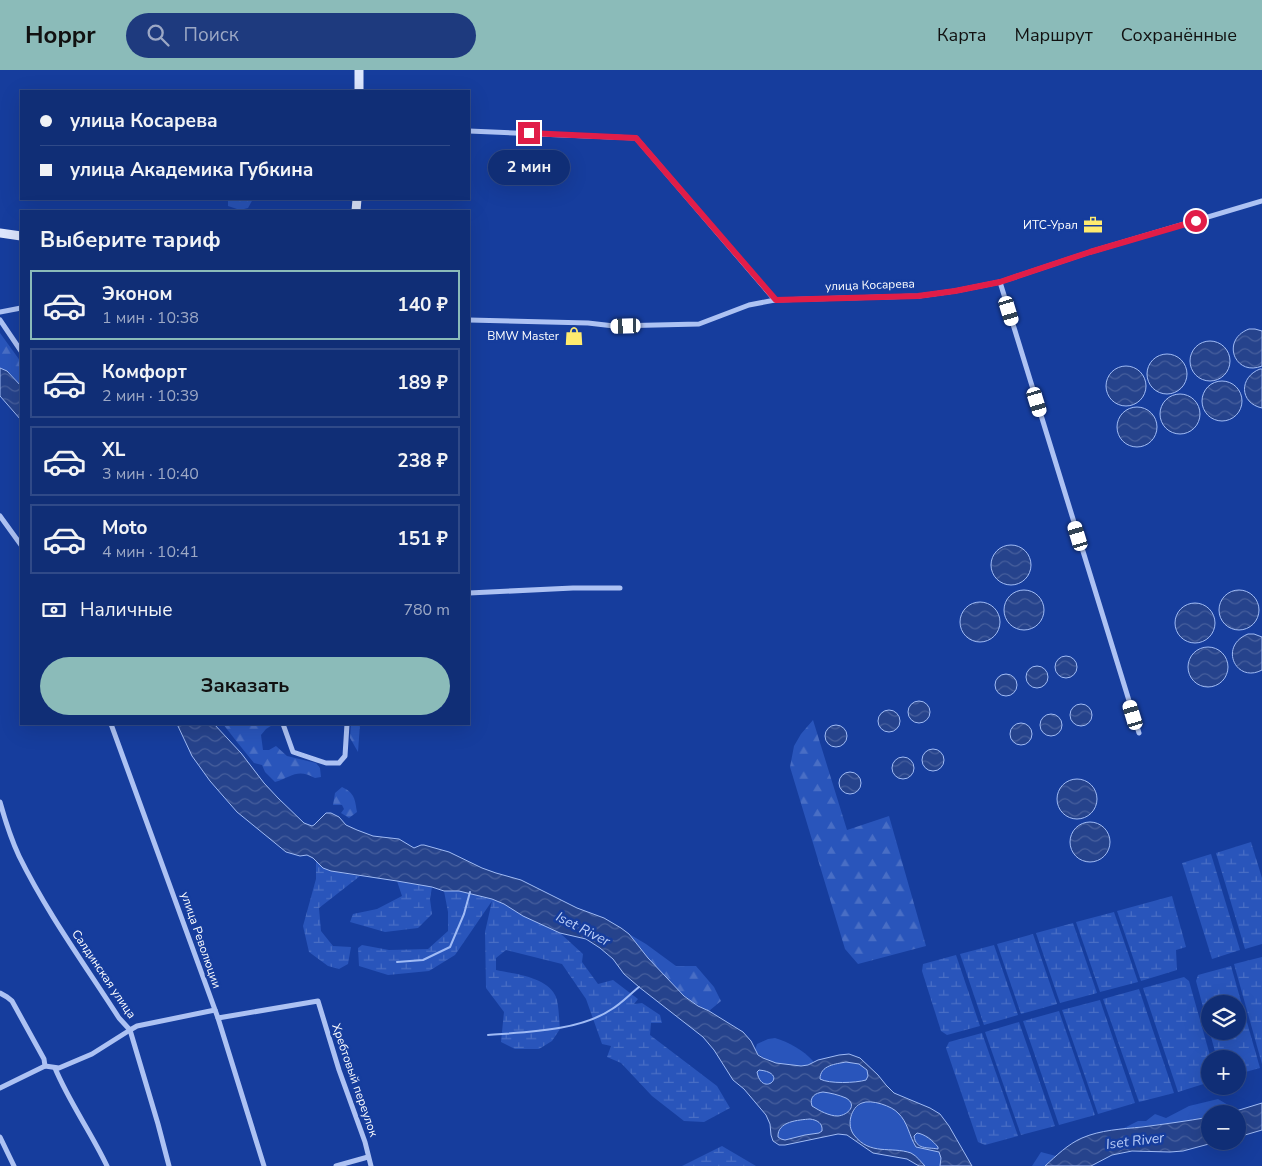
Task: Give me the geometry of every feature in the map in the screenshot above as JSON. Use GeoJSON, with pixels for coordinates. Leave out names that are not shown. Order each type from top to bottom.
{"type":"FeatureCollection","features":[{"type":"Feature","properties":{"kind":"street"},"geometry":{"type":"LineString","coordinates":[[359,70],[359,90]]}},
{"type":"Feature","properties":{"kind":"street"},"geometry":{"type":"LineString","coordinates":[[470,131],[636,138],[776,300]]}},
{"type":"Feature","properties":{"kind":"street","name":"улица Косарева"},"geometry":{"type":"LineString","coordinates":[[470,320],[588,323],[614,326],[699,324],[749,305],[776,300],[918,296],[955,291],[1000,282],[1090,252],[1262,202]]}},
{"type":"Feature","properties":{"kind":"street"},"geometry":{"type":"LineString","coordinates":[[0,233],[20,236]]}},
{"type":"Feature","properties":{"kind":"street"},"geometry":{"type":"LineString","coordinates":[[1000,282],[1139,733]]}},
{"type":"Feature","properties":{"kind":"street"},"geometry":{"type":"LineString","coordinates":[[0,312],[20,308]]}},
{"type":"Feature","properties":{"kind":"street"},"geometry":{"type":"LineString","coordinates":[[0,320],[20,350]]}},
{"type":"Feature","properties":{"kind":"street"},"geometry":{"type":"LineString","coordinates":[[0,516],[20,544]]}},
{"type":"Feature","properties":{"kind":"street"},"geometry":{"type":"LineString","coordinates":[[470,593],[572,588],[620,588]]}},
{"type":"Feature","properties":{"kind":"street","name":"улица Революции"},"geometry":{"type":"LineString","coordinates":[[111,725],[184,920],[218,1018],[264,1166]]}},
{"type":"Feature","properties":{"kind":"street"},"geometry":{"type":"LineString","coordinates":[[283,725],[293,752],[326,762],[339,763],[345,756],[347,725]]}},
{"type":"Feature","properties":{"kind":"street","name":"Салдинская улица"},"geometry":{"type":"LineString","coordinates":[[0,802],[6,823],[19,854],[39,892],[119,1018],[130,1030],[169,1166]]}},
{"type":"Feature","properties":{"kind":"street"},"geometry":{"type":"LineString","coordinates":[[0,993],[12,1001],[44,1059],[44,1066]]}},
{"type":"Feature","properties":{"kind":"street","name":"Хребтовый переулок"},"geometry":{"type":"LineString","coordinates":[[218,1018],[318,1002],[339,1070],[365,1142],[371,1166]]}},
{"type":"Feature","properties":{"kind":"street"},"geometry":{"type":"LineString","coordinates":[[0,1088],[44,1066],[59,1068],[92,1054],[137,1026],[214,1010]]}},
{"type":"Feature","properties":{"kind":"street"},"geometry":{"type":"LineString","coordinates":[[55,1068],[60,1081],[107,1166]]}},
{"type":"Feature","properties":{"kind":"street"},"geometry":{"type":"LineString","coordinates":[[0,1137],[14,1166]]}},
{"type":"Feature","properties":{"kind":"street"},"geometry":{"type":"LineString","coordinates":[[336,1166],[368,1157]]}},
{"type":"Feature","properties":{"kind":"green space"},"geometry":{"type":"Polygon","coordinates":[[[228,200],[252,200],[248,208],[240,210],[228,206],[228,200]]]}},
{"type":"Feature","properties":{"kind":"green space"},"geometry":{"type":"Polygon","coordinates":[[[0,333],[20,361],[20,385],[7,371],[0,368],[0,333]]]}},
{"type":"Feature","properties":{"kind":"green space"},"geometry":{"type":"Polygon","coordinates":[[[813,720],[847,830],[889,816],[926,946],[858,964],[845,949],[790,767],[794,746],[813,720]]]}},
{"type":"Feature","properties":{"kind":"green space"},"geometry":{"type":"Polygon","coordinates":[[[224,725],[272,725],[261,735],[263,750],[269,750],[276,746],[287,756],[316,763],[320,768],[321,777],[315,778],[304,774],[295,774],[275,782],[265,772],[262,765],[254,763],[224,725]]]}},
{"type":"Feature","properties":{"kind":"green space"},"geometry":{"type":"Polygon","coordinates":[[[351,725],[360,725],[358,752],[350,738],[351,725]]]}},
{"type":"Feature","properties":{"kind":"green space"},"geometry":{"type":"Polygon","coordinates":[[[342,787],[352,794],[356,804],[357,812],[349,818],[341,813],[344,809],[342,805],[333,805],[335,793],[342,787]]]}},
{"type":"Feature","properties":{"kind":"green space"},"geometry":{"type":"Polygon","coordinates":[[[1251,842],[1262,878],[1262,944],[1245,949],[1216,853],[1251,842]]]}},
{"type":"Feature","properties":{"kind":"green space"},"geometry":{"type":"Polygon","coordinates":[[[1211,854],[1240,950],[1212,959],[1182,863],[1211,854]]]}},
{"type":"Feature","properties":{"kind":"green space"},"geometry":{"type":"Polygon","coordinates":[[[316,861],[331,870],[360,876],[319,908],[321,931],[333,946],[351,947],[348,964],[339,969],[328,966],[309,952],[303,926],[316,879],[316,861]]]}},
{"type":"Feature","properties":{"kind":"green space"},"geometry":{"type":"Polygon","coordinates":[[[397,881],[432,887],[430,899],[432,914],[418,928],[385,932],[350,922],[353,914],[377,909],[402,896],[397,881]]]}},
{"type":"Feature","properties":{"kind":"green space"},"geometry":{"type":"Polygon","coordinates":[[[444,891],[459,891],[493,899],[560,933],[583,954],[582,962],[598,984],[613,980],[638,999],[634,1004],[642,1003],[660,1015],[662,1023],[651,1023],[650,1035],[717,1086],[730,1108],[704,1122],[684,1121],[652,1096],[621,1063],[607,1057],[611,1046],[602,1044],[586,999],[562,964],[506,950],[496,958],[496,970],[529,977],[545,984],[551,989],[557,1002],[560,1029],[552,1041],[539,1049],[515,1049],[501,1042],[504,1012],[486,988],[485,932],[492,901],[455,955],[429,971],[388,975],[359,966],[358,948],[362,945],[389,950],[428,949],[448,931],[448,912],[444,891]]]}},
{"type":"Feature","properties":{"kind":"green space"},"geometry":{"type":"Polygon","coordinates":[[[1172,896],[1186,947],[1176,950],[1177,970],[1141,981],[1117,911],[1172,896]]]}},
{"type":"Feature","properties":{"kind":"green space"},"geometry":{"type":"Polygon","coordinates":[[[1114,912],[1138,982],[1100,992],[1076,922],[1114,912]]]}},
{"type":"Feature","properties":{"kind":"green space"},"geometry":{"type":"Polygon","coordinates":[[[1073,923],[1097,993],[1060,1003],[1036,933],[1073,923]]]}},
{"type":"Feature","properties":{"kind":"green space"},"geometry":{"type":"Polygon","coordinates":[[[629,934],[676,966],[696,966],[714,987],[721,1001],[709,1011],[686,997],[646,956],[629,934]]]}},
{"type":"Feature","properties":{"kind":"green space"},"geometry":{"type":"Polygon","coordinates":[[[1033,934],[1057,1004],[1021,1014],[997,944],[1033,934]]]}},
{"type":"Feature","properties":{"kind":"green space"},"geometry":{"type":"Polygon","coordinates":[[[994,945],[1018,1015],[984,1025],[960,954],[994,945]]]}},
{"type":"Feature","properties":{"kind":"green space"},"geometry":{"type":"Polygon","coordinates":[[[956,955],[980,1026],[947,1035],[941,1031],[922,971],[923,964],[956,955]]]}},
{"type":"Feature","properties":{"kind":"green space"},"geometry":{"type":"Polygon","coordinates":[[[1262,957],[1262,1064],[1246,1007],[1246,995],[1243,995],[1234,964],[1262,957]]]}},
{"type":"Feature","properties":{"kind":"green space"},"geometry":{"type":"Polygon","coordinates":[[[1231,966],[1239,995],[1201,995],[1201,1000],[1196,981],[1198,975],[1231,966]]]}},
{"type":"Feature","properties":{"kind":"green space"},"geometry":{"type":"Polygon","coordinates":[[[1184,977],[1189,981],[1201,1024],[1201,1040],[1206,1040],[1208,1050],[1201,1050],[1201,1085],[1178,1092],[1143,988],[1184,977]]]}},
{"type":"Feature","properties":{"kind":"green space"},"geometry":{"type":"Polygon","coordinates":[[[1139,989],[1174,1093],[1139,1102],[1103,999],[1139,989]]]}},
{"type":"Feature","properties":{"kind":"green space"},"geometry":{"type":"Polygon","coordinates":[[[1100,1000],[1135,1103],[1098,1114],[1062,1010],[1100,1000]]]}},
{"type":"Feature","properties":{"kind":"green space"},"geometry":{"type":"Polygon","coordinates":[[[1059,1011],[1095,1115],[1059,1125],[1023,1021],[1059,1011]]]}},
{"type":"Feature","properties":{"kind":"green space"},"geometry":{"type":"Polygon","coordinates":[[[1246,1019],[1260,1068],[1246,1072],[1246,1050],[1215,1050],[1212,1040],[1246,1040],[1246,1019]]]}},
{"type":"Feature","properties":{"kind":"green space"},"geometry":{"type":"Polygon","coordinates":[[[1019,1022],[1055,1126],[1021,1135],[985,1032],[1019,1022]]]}},
{"type":"Feature","properties":{"kind":"green space"},"geometry":{"type":"Polygon","coordinates":[[[982,1033],[1018,1136],[985,1145],[978,1142],[946,1048],[949,1042],[982,1033]]]}},
{"type":"Feature","properties":{"kind":"green space"},"geometry":{"type":"Polygon","coordinates":[[[775,1038],[791,1044],[809,1057],[813,1063],[790,1066],[773,1062],[759,1055],[755,1050],[757,1044],[775,1038]]]}},
{"type":"Feature","properties":{"kind":"green space"},"geometry":{"type":"Polygon","coordinates":[[[846,1062],[859,1064],[867,1070],[868,1076],[866,1080],[830,1082],[820,1079],[821,1074],[826,1068],[846,1062]]]}},
{"type":"Feature","properties":{"kind":"green space"},"geometry":{"type":"Polygon","coordinates":[[[759,1070],[773,1075],[774,1079],[772,1082],[764,1084],[759,1080],[756,1072],[759,1070]]]}},
{"type":"Feature","properties":{"kind":"green space"},"geometry":{"type":"Polygon","coordinates":[[[823,1092],[835,1094],[850,1101],[851,1107],[848,1112],[835,1116],[812,1106],[811,1100],[813,1096],[823,1092]]]}},
{"type":"Feature","properties":{"kind":"green space"},"geometry":{"type":"Polygon","coordinates":[[[1218,1099],[1228,1105],[1201,1105],[1201,1118],[1114,1130],[1124,1128],[1138,1121],[1146,1121],[1155,1114],[1166,1118],[1189,1106],[1218,1099]]]}},
{"type":"Feature","properties":{"kind":"green space"},"geometry":{"type":"Polygon","coordinates":[[[864,1102],[878,1103],[896,1111],[905,1121],[915,1144],[922,1148],[939,1152],[941,1158],[940,1166],[925,1166],[920,1160],[907,1153],[872,1148],[858,1140],[851,1131],[850,1119],[858,1106],[864,1102]]]}},
{"type":"Feature","properties":{"kind":"green space"},"geometry":{"type":"Polygon","coordinates":[[[810,1119],[819,1122],[822,1126],[822,1131],[785,1140],[778,1137],[781,1128],[790,1122],[810,1119]]]}},
{"type":"Feature","properties":{"kind":"green space"},"geometry":{"type":"Polygon","coordinates":[[[917,1133],[932,1140],[939,1147],[938,1149],[926,1148],[917,1144],[914,1136],[917,1133]]]}},
{"type":"Feature","properties":{"kind":"green space"},"geometry":{"type":"Polygon","coordinates":[[[722,1146],[756,1166],[682,1166],[722,1146]]]}},
{"type":"Feature","properties":{"kind":"green space"},"geometry":{"type":"Polygon","coordinates":[[[1041,1152],[1056,1156],[1045,1166],[1032,1166],[1041,1152]]]}},
{"type":"Feature","properties":{"kind":"water"},"geometry":{"type":"Polygon","coordinates":[[[1249,329],[1262,331],[1262,366],[1252,368],[1244,366],[1234,356],[1233,348],[1235,341],[1240,334],[1249,329]]]}},
{"type":"Feature","properties":{"kind":"water"},"geometry":{"type":"Polygon","coordinates":[[[1210,341],[1224,347],[1230,361],[1224,375],[1210,381],[1196,375],[1190,361],[1196,347],[1210,341]]]}},
{"type":"Feature","properties":{"kind":"water"},"geometry":{"type":"Polygon","coordinates":[[[1167,354],[1181,360],[1187,374],[1181,388],[1167,394],[1153,388],[1147,374],[1153,360],[1167,354]]]}},
{"type":"Feature","properties":{"kind":"water"},"geometry":{"type":"Polygon","coordinates":[[[1126,366],[1140,372],[1146,386],[1140,400],[1126,406],[1112,400],[1106,386],[1112,372],[1126,366]]]}},
{"type":"Feature","properties":{"kind":"water"},"geometry":{"type":"Polygon","coordinates":[[[0,368],[7,371],[20,385],[20,419],[0,396],[0,368]]]}},
{"type":"Feature","properties":{"kind":"water"},"geometry":{"type":"Polygon","coordinates":[[[1262,369],[1262,408],[1249,401],[1245,390],[1248,378],[1262,369]]]}},
{"type":"Feature","properties":{"kind":"water"},"geometry":{"type":"Polygon","coordinates":[[[1222,381],[1236,387],[1242,401],[1236,415],[1222,421],[1208,415],[1202,401],[1208,387],[1222,381]]]}},
{"type":"Feature","properties":{"kind":"water"},"geometry":{"type":"Polygon","coordinates":[[[1180,394],[1194,400],[1200,414],[1194,428],[1180,434],[1166,428],[1160,414],[1166,400],[1180,394]]]}},
{"type":"Feature","properties":{"kind":"water"},"geometry":{"type":"Polygon","coordinates":[[[1137,407],[1151,413],[1157,427],[1151,441],[1137,447],[1123,441],[1117,427],[1123,413],[1137,407]]]}},
{"type":"Feature","properties":{"kind":"water"},"geometry":{"type":"Polygon","coordinates":[[[1011,545],[1025,551],[1031,565],[1025,579],[1011,585],[997,579],[991,565],[997,551],[1011,545]]]}},
{"type":"Feature","properties":{"kind":"water"},"geometry":{"type":"Polygon","coordinates":[[[1024,590],[1038,596],[1044,610],[1038,624],[1024,630],[1010,624],[1004,610],[1010,596],[1024,590]]]}},
{"type":"Feature","properties":{"kind":"water"},"geometry":{"type":"Polygon","coordinates":[[[1239,590],[1253,596],[1259,610],[1253,624],[1239,630],[1225,624],[1219,610],[1225,596],[1239,590]]]}},
{"type":"Feature","properties":{"kind":"water"},"geometry":{"type":"Polygon","coordinates":[[[980,602],[994,608],[1000,622],[994,636],[980,642],[966,636],[960,622],[966,608],[980,602]]]}},
{"type":"Feature","properties":{"kind":"water"},"geometry":{"type":"Polygon","coordinates":[[[1195,603],[1209,609],[1215,623],[1209,637],[1195,643],[1181,637],[1175,623],[1181,609],[1195,603]]]}},
{"type":"Feature","properties":{"kind":"water"},"geometry":{"type":"Polygon","coordinates":[[[1248,634],[1262,637],[1262,670],[1253,673],[1245,672],[1238,668],[1232,654],[1239,640],[1248,634]]]}},
{"type":"Feature","properties":{"kind":"water"},"geometry":{"type":"Polygon","coordinates":[[[1208,647],[1222,653],[1228,667],[1222,681],[1208,687],[1194,681],[1188,667],[1194,653],[1208,647]]]}},
{"type":"Feature","properties":{"kind":"water"},"geometry":{"type":"Polygon","coordinates":[[[1062,656],[1070,656],[1077,663],[1077,671],[1070,678],[1062,678],[1055,671],[1055,663],[1062,656]]]}},
{"type":"Feature","properties":{"kind":"water"},"geometry":{"type":"Polygon","coordinates":[[[1033,666],[1041,666],[1048,673],[1048,681],[1041,688],[1033,688],[1026,681],[1026,673],[1033,666]]]}},
{"type":"Feature","properties":{"kind":"water"},"geometry":{"type":"Polygon","coordinates":[[[1002,674],[1010,674],[1017,681],[1017,689],[1010,696],[1002,696],[995,689],[995,681],[1002,674]]]}},
{"type":"Feature","properties":{"kind":"water"},"geometry":{"type":"Polygon","coordinates":[[[915,701],[923,701],[930,708],[930,716],[923,723],[915,723],[908,716],[908,708],[915,701]]]}},
{"type":"Feature","properties":{"kind":"water"},"geometry":{"type":"Polygon","coordinates":[[[1077,704],[1085,704],[1092,711],[1092,719],[1085,726],[1077,726],[1070,719],[1070,711],[1077,704]]]}},
{"type":"Feature","properties":{"kind":"water"},"geometry":{"type":"Polygon","coordinates":[[[885,710],[893,710],[900,717],[900,725],[893,732],[885,732],[878,725],[878,717],[885,710]]]}},
{"type":"Feature","properties":{"kind":"water"},"geometry":{"type":"Polygon","coordinates":[[[1047,714],[1055,714],[1062,721],[1062,729],[1055,736],[1047,736],[1040,729],[1040,721],[1047,714]]]}},
{"type":"Feature","properties":{"kind":"water"},"geometry":{"type":"Polygon","coordinates":[[[1017,723],[1025,723],[1032,730],[1032,738],[1025,745],[1017,745],[1010,738],[1010,730],[1017,723]]]}},
{"type":"Feature","properties":{"kind":"water","name":"Iset River"},"geometry":{"type":"Polygon","coordinates":[[[177,725],[215,725],[241,753],[264,783],[304,823],[312,826],[326,813],[331,813],[339,817],[346,825],[357,830],[373,836],[399,839],[414,848],[424,845],[449,852],[482,868],[521,880],[577,908],[604,918],[629,934],[648,958],[684,996],[743,1032],[751,1041],[758,1055],[763,1058],[776,1063],[801,1066],[839,1055],[849,1054],[860,1058],[894,1093],[940,1114],[972,1166],[940,1166],[941,1158],[939,1152],[916,1147],[904,1121],[895,1110],[871,1102],[862,1103],[855,1108],[850,1122],[854,1135],[867,1146],[911,1153],[925,1166],[919,1166],[907,1159],[873,1153],[847,1135],[838,1134],[779,1145],[773,1141],[770,1124],[766,1115],[744,1089],[733,1080],[714,1050],[703,1037],[639,987],[624,974],[613,959],[586,939],[560,933],[492,899],[459,891],[444,891],[432,887],[331,871],[323,868],[307,855],[300,856],[286,852],[237,812],[210,781],[192,756],[177,725]],[[846,1062],[826,1068],[821,1074],[820,1079],[830,1082],[866,1080],[868,1076],[867,1070],[859,1064],[846,1062]],[[759,1070],[757,1072],[764,1084],[772,1082],[774,1079],[773,1075],[759,1070]],[[823,1092],[813,1096],[811,1100],[812,1106],[835,1116],[848,1112],[851,1107],[850,1101],[846,1098],[823,1092]],[[810,1119],[790,1122],[781,1128],[778,1137],[785,1140],[822,1131],[822,1126],[817,1121],[810,1119]],[[917,1133],[914,1136],[917,1144],[920,1146],[938,1149],[926,1136],[917,1133]]]}},
{"type":"Feature","properties":{"kind":"water"},"geometry":{"type":"Polygon","coordinates":[[[832,725],[840,725],[847,732],[847,740],[840,747],[832,747],[825,740],[825,732],[832,725]]]}},
{"type":"Feature","properties":{"kind":"water"},"geometry":{"type":"Polygon","coordinates":[[[929,749],[937,749],[944,756],[944,764],[937,771],[929,771],[922,764],[922,756],[929,749]]]}},
{"type":"Feature","properties":{"kind":"water"},"geometry":{"type":"Polygon","coordinates":[[[899,757],[907,757],[914,764],[914,772],[907,779],[899,779],[892,772],[892,764],[899,757]]]}},
{"type":"Feature","properties":{"kind":"water"},"geometry":{"type":"Polygon","coordinates":[[[846,772],[854,772],[861,779],[861,787],[854,794],[846,794],[839,787],[839,779],[846,772]]]}},
{"type":"Feature","properties":{"kind":"water"},"geometry":{"type":"Polygon","coordinates":[[[1077,779],[1091,785],[1097,799],[1091,813],[1077,819],[1063,813],[1057,799],[1063,785],[1077,779]]]}},
{"type":"Feature","properties":{"kind":"water"},"geometry":{"type":"Polygon","coordinates":[[[1090,822],[1104,828],[1110,842],[1104,856],[1090,862],[1076,856],[1070,842],[1076,828],[1090,822]]]}},
{"type":"Feature","properties":{"kind":"water"},"geometry":{"type":"Polygon","coordinates":[[[1262,1103],[1262,1130],[1246,1135],[1246,1108],[1262,1103]]]}},
{"type":"Feature","properties":{"kind":"water","name":"Iset River"},"geometry":{"type":"Polygon","coordinates":[[[1201,1118],[1201,1146],[1170,1152],[1132,1151],[1112,1155],[1091,1166],[1045,1166],[1067,1147],[1089,1135],[1111,1130],[1201,1118]]]}},
{"type":"Feature","properties":{"kind":"waterway"},"geometry":{"type":"LineString","coordinates":[[397,962],[423,960],[450,947],[464,914],[470,892]]}},
{"type":"Feature","properties":{"kind":"waterway"},"geometry":{"type":"LineString","coordinates":[[488,1035],[553,1029],[585,1022],[612,1009],[639,987]]}},
{"type":"Feature","properties":{"kind":"place","name":"ИТС-Урал"},"geometry":{"type":"Point","coordinates":[1093,225]}},
{"type":"Feature","properties":{"kind":"place","name":"BMW Master"},"geometry":{"type":"Point","coordinates":[574,336]}},
{"type":"Feature","properties":{"kind":"route"},"geometry":{"type":"LineString","coordinates":[[529,133],[636,138],[776,300],[918,296],[955,291],[1000,282],[1090,252],[1196,221]]}}]}
